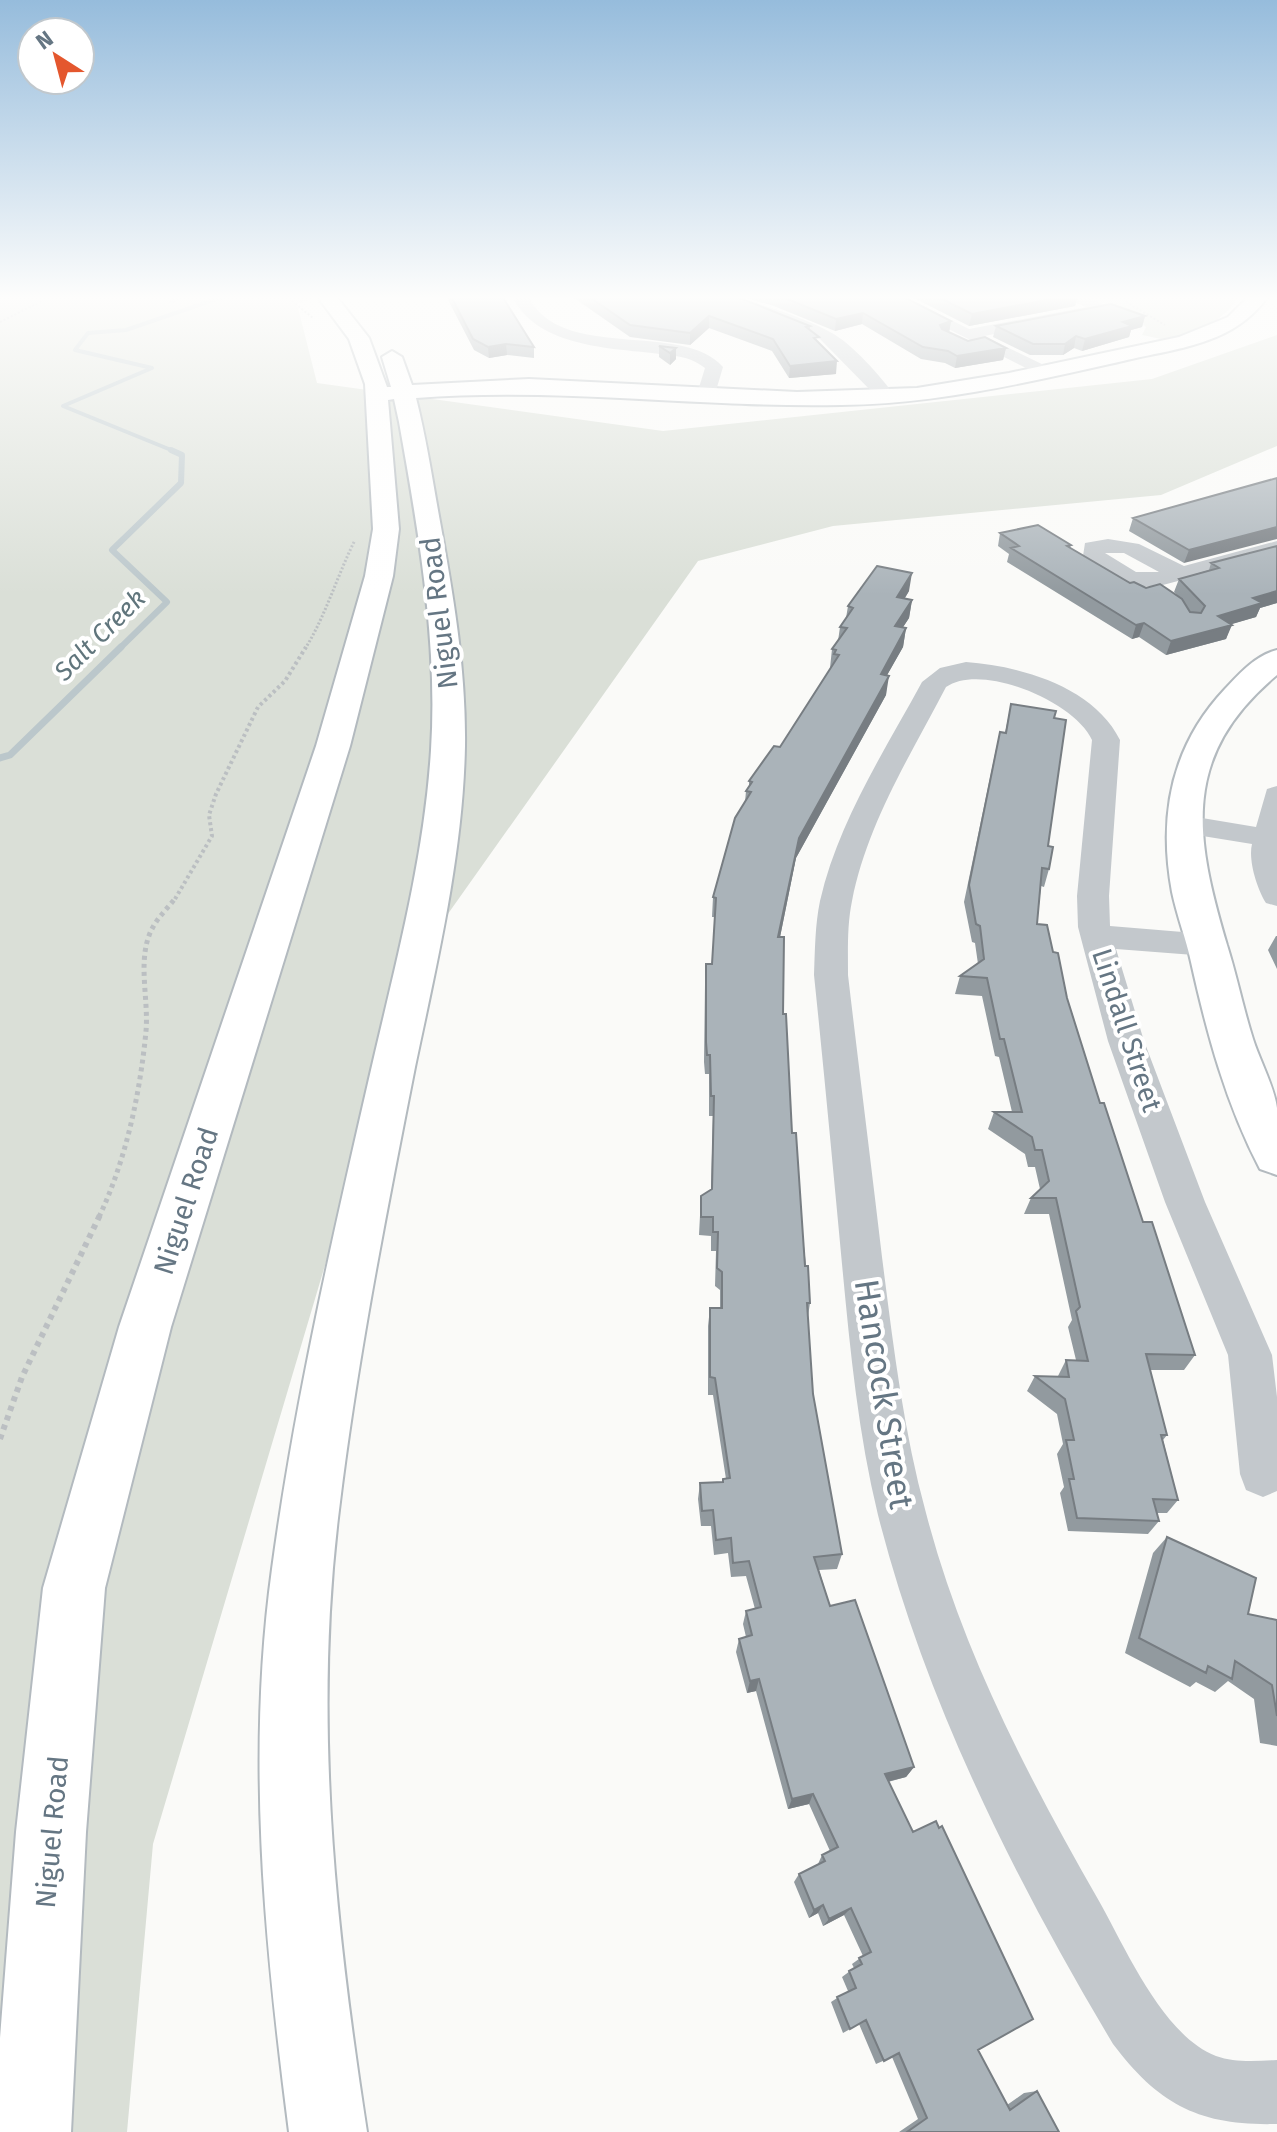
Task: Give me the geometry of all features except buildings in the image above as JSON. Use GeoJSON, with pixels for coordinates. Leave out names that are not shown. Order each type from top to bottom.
{"type":"FeatureCollection","features":[{"type":"Feature","properties":{"kind":"main road","name":"Niguel Road"},"geometry":{"type":"LineString","coordinates":[[32,2132],[51,1832],[74,1588],[145,1327],[333,746],[379,576],[386,529],[391,395]]}},
{"type":"Feature","properties":{"kind":"main road","name":"Niguel Road"},"geometry":{"type":"LineString","coordinates":[[328,2132],[308,1993],[291,1757],[301,1577],[345,1292],[428,908],[446,775],[449,702],[436,570],[392,395]]}},
{"type":"Feature","properties":{"kind":"main road"},"geometry":{"type":"LineString","coordinates":[[733,395],[820,399],[899,395]]}},
{"type":"Feature","properties":{"kind":"main road"},"geometry":{"type":"LineString","coordinates":[[1277,659],[1228,701],[1208,732],[1194,759],[1185,797],[1184,832],[1192,893],[1229,1036],[1254,1106],[1277,1156]]}},
{"type":"Feature","properties":{"kind":"street"},"geometry":{"type":"LineString","coordinates":[[1184,573],[1170,569],[1130,546],[1114,543],[1093,548],[1094,556],[1126,578],[1151,587],[1184,573],[1277,548]]}},
{"type":"Feature","properties":{"kind":"street","name":"Lindall Street"},"geometry":{"type":"LineString","coordinates":[[959,670],[995,672],[1060,697],[1085,711],[1101,729],[1106,747],[1093,896],[1096,936],[1126,1041],[1185,1202],[1250,1355],[1263,1474]]}},
{"type":"Feature","properties":{"kind":"street","name":"Hancock Street"},"geometry":{"type":"LineString","coordinates":[[959,670],[935,682],[852,845],[835,905],[831,975],[875,1376],[903,1516],[944,1646],[973,1717],[1008,1792],[1137,2026],[1167,2064],[1193,2079],[1226,2093],[1249,2096],[1277,2092]]}},
{"type":"Feature","properties":{"kind":"street"},"geometry":{"type":"LineString","coordinates":[[1277,795],[1267,845],[1277,896]]}},
{"type":"Feature","properties":{"kind":"street"},"geometry":{"type":"LineString","coordinates":[[1184,832],[1267,845]]}},
{"type":"Feature","properties":{"kind":"street"},"geometry":{"type":"LineString","coordinates":[[1096,936],[1207,945]]}},
{"type":"Feature","properties":{"kind":"path"},"geometry":{"type":"LineString","coordinates":[[0,1439],[22,1377],[113,1187],[137,1093],[146,1028],[144,962],[152,928],[182,890],[212,836],[209,815],[212,805],[258,707],[285,681],[320,625],[336,578],[355,539]]}},
{"type":"Feature","properties":{"kind":"shaded area"},"geometry":{"type":"Polygon","coordinates":[[[0,395],[407,395],[663,431],[997,395],[1277,395],[1277,446],[1161,495],[833,526],[698,561],[416,959],[153,1844],[127,2132],[0,2132],[0,395]]]}},
{"type":"Feature","properties":{"kind":"waterway","name":"Salt Creek"},"geometry":{"type":"LineString","coordinates":[[88,395],[63,406],[176,452]]}},
{"type":"Feature","properties":{"kind":"waterway","name":"Salt Creek"},"geometry":{"type":"LineString","coordinates":[[119,649],[167,602],[112,550],[181,483],[182,455],[171,450]]}},
{"type":"Feature","properties":{"kind":"waterway","name":"Salt Creek"},"geometry":{"type":"LineString","coordinates":[[0,758],[10,755],[121,647]]}}]}
